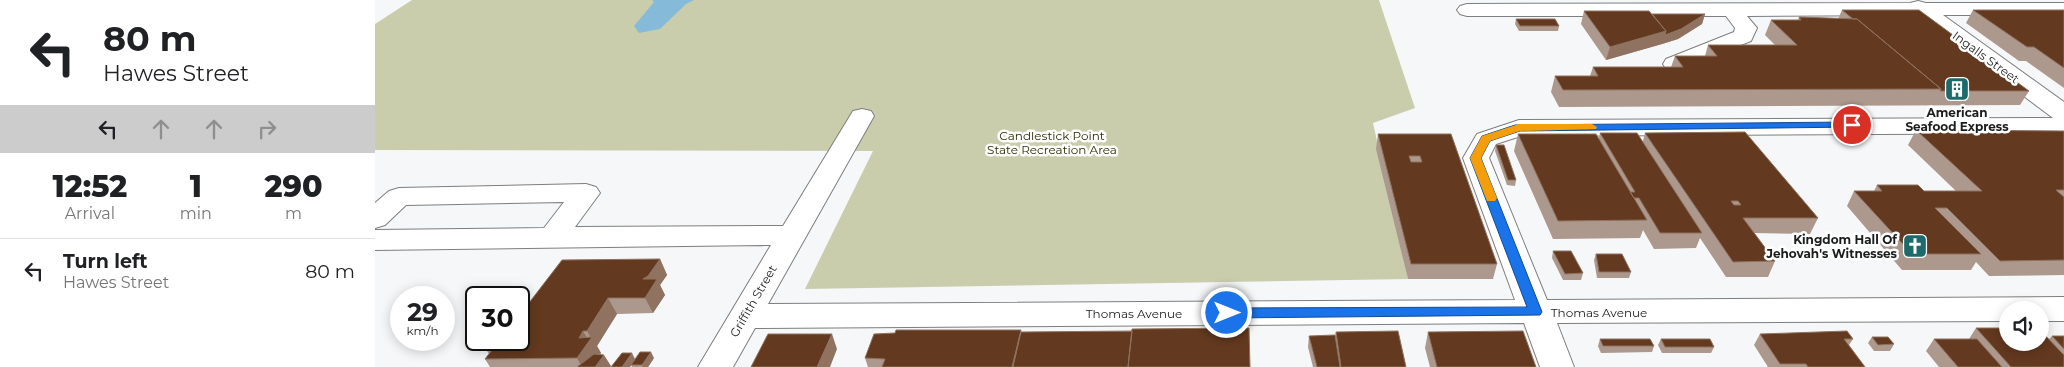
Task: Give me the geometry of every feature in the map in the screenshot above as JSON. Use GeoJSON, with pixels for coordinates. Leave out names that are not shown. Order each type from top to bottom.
{"type":"FeatureCollection","features":[{"type":"Feature","properties":{"kind":"street"},"geometry":{"type":"LineString","coordinates":[[1467,10],[1732,10],[1915,5],[2064,9]]}},
{"type":"Feature","properties":{"kind":"street","name":"Ingalls Street"},"geometry":{"type":"LineString","coordinates":[[1915,5],[2064,114]]}},
{"type":"Feature","properties":{"kind":"street"},"geometry":{"type":"LineString","coordinates":[[1674,64],[1743,36],[1746,28],[1732,10]]}},
{"type":"Feature","properties":{"kind":"street","name":"Griffith Street"},"geometry":{"type":"LineString","coordinates":[[715,367],[862,116]]}},
{"type":"Feature","properties":{"kind":"street"},"geometry":{"type":"LineString","coordinates":[[1557,367],[1476,158],[1486,139],[1519,128],[2064,125]]}},
{"type":"Feature","properties":{"kind":"street"},"geometry":{"type":"LineString","coordinates":[[375,219],[399,197],[586,193],[553,237]]}},
{"type":"Feature","properties":{"kind":"street"},"geometry":{"type":"LineString","coordinates":[[375,240],[791,236]]}},
{"type":"Feature","properties":{"kind":"street","name":"Thomas Avenue"},"geometry":{"type":"LineString","coordinates":[[744,316],[2064,309]]}},
{"type":"Feature","properties":{"kind":"green space","name":"Candlestick Point State Recreation Area"},"geometry":{"type":"Polygon","coordinates":[[[412,0],[1379,0],[1415,108],[1373,123],[1408,279],[805,289],[873,151],[375,150],[375,24],[412,0]]]}},
{"type":"Feature","properties":{"kind":"water"},"geometry":{"type":"Polygon","coordinates":[[[652,0],[694,0],[686,4],[660,29],[639,33],[634,26],[654,2],[652,0]]]}},
{"type":"Feature","properties":{"kind":"building"},"geometry":{"type":"Polygon","coordinates":[[[1842,10],[1919,10],[2029,91],[1940,91],[1941,89],[1857,19],[1853,19],[1842,10]]]}},
{"type":"Feature","properties":{"kind":"building"},"geometry":{"type":"Polygon","coordinates":[[[1973,10],[2064,10],[2064,68],[2034,47],[2027,47],[1973,10]]]}},
{"type":"Feature","properties":{"kind":"building"},"geometry":{"type":"Polygon","coordinates":[[[1584,11],[1649,11],[1666,31],[1610,47],[1584,11]]]}},
{"type":"Feature","properties":{"kind":"building"},"geometry":{"type":"Polygon","coordinates":[[[1652,14],[1705,14],[1681,29],[1665,35],[1666,31],[1652,14]]]}},
{"type":"Feature","properties":{"kind":"building"},"geometry":{"type":"Polygon","coordinates":[[[1799,17],[1857,19],[1941,89],[1563,90],[1555,76],[1598,76],[1593,67],[1683,67],[1675,56],[1717,56],[1708,45],[1797,45],[1771,20],[1801,20],[1799,17]]]}},
{"type":"Feature","properties":{"kind":"building"},"geometry":{"type":"Polygon","coordinates":[[[1516,19],[1555,19],[1559,26],[1520,26],[1516,19]]]}},
{"type":"Feature","properties":{"kind":"building"},"geometry":{"type":"Polygon","coordinates":[[[1916,130],[2064,131],[2064,190],[2056,190],[2064,197],[2064,260],[2000,261],[1947,208],[1935,208],[1981,254],[1912,254],[1854,191],[1882,191],[1877,185],[1918,185],[1924,191],[1982,191],[1916,130]]]}},
{"type":"Feature","properties":{"kind":"building"},"geometry":{"type":"Polygon","coordinates":[[[1745,132],[1818,218],[1743,218],[1775,261],[1733,262],[1645,133],[1745,132]],[[1731,201],[1734,205],[1741,205],[1738,201],[1731,201]]]}},
{"type":"Feature","properties":{"kind":"building"},"geometry":{"type":"Polygon","coordinates":[[[1600,133],[1637,133],[1702,233],[1660,233],[1639,198],[1634,198],[1630,192],[1635,192],[1600,133]]]}},
{"type":"Feature","properties":{"kind":"building"},"geometry":{"type":"Polygon","coordinates":[[[1378,134],[1451,134],[1497,264],[1411,264],[1378,134]],[[1409,156],[1411,162],[1422,162],[1420,156],[1409,156]]]}},
{"type":"Feature","properties":{"kind":"building"},"geometry":{"type":"Polygon","coordinates":[[[1518,134],[1596,134],[1647,220],[1558,221],[1518,134]]]}},
{"type":"Feature","properties":{"kind":"building"},"geometry":{"type":"Polygon","coordinates":[[[1496,145],[1504,145],[1516,180],[1508,180],[1496,145]]]}},
{"type":"Feature","properties":{"kind":"building"},"geometry":{"type":"Polygon","coordinates":[[[1553,251],[1571,251],[1583,273],[1565,274],[1553,251]]]}},
{"type":"Feature","properties":{"kind":"building"},"geometry":{"type":"Polygon","coordinates":[[[1596,254],[1622,254],[1631,272],[1599,272],[1596,254]]]}},
{"type":"Feature","properties":{"kind":"building"},"geometry":{"type":"Polygon","coordinates":[[[660,259],[648,276],[643,279],[657,279],[645,298],[608,298],[587,331],[583,331],[579,338],[592,337],[577,358],[485,359],[491,351],[530,351],[530,302],[562,260],[660,259]]]}},
{"type":"Feature","properties":{"kind":"building"},"geometry":{"type":"Polygon","coordinates":[[[1249,328],[1250,367],[1128,367],[1132,329],[1249,328]]]}},
{"type":"Feature","properties":{"kind":"building"},"geometry":{"type":"Polygon","coordinates":[[[1976,328],[1999,328],[1999,351],[2049,351],[2049,339],[2064,355],[2064,367],[2011,367],[1976,328]]]}},
{"type":"Feature","properties":{"kind":"building"},"geometry":{"type":"Polygon","coordinates":[[[896,330],[1021,330],[1012,367],[882,367],[885,359],[865,358],[874,334],[895,333],[896,330]]]}},
{"type":"Feature","properties":{"kind":"building"},"geometry":{"type":"Polygon","coordinates":[[[1132,331],[1128,367],[1013,367],[1021,332],[1132,331]]]}},
{"type":"Feature","properties":{"kind":"building"},"geometry":{"type":"Polygon","coordinates":[[[1398,331],[1406,367],[1341,367],[1336,332],[1398,331]]]}},
{"type":"Feature","properties":{"kind":"building"},"geometry":{"type":"Polygon","coordinates":[[[1523,331],[1536,367],[1437,367],[1428,332],[1523,331]]]}},
{"type":"Feature","properties":{"kind":"building"},"geometry":{"type":"Polygon","coordinates":[[[1847,331],[1853,339],[1844,339],[1865,367],[1808,367],[1806,364],[1780,364],[1760,334],[1847,331]]]}},
{"type":"Feature","properties":{"kind":"building"},"geometry":{"type":"Polygon","coordinates":[[[768,334],[832,334],[817,367],[751,367],[768,334]]]}},
{"type":"Feature","properties":{"kind":"building"},"geometry":{"type":"Polygon","coordinates":[[[1335,335],[1340,367],[1317,367],[1309,336],[1335,335]]]}},
{"type":"Feature","properties":{"kind":"building"},"geometry":{"type":"Polygon","coordinates":[[[2052,336],[2064,336],[2064,349],[2052,336]]]}},
{"type":"Feature","properties":{"kind":"building"},"geometry":{"type":"Polygon","coordinates":[[[1872,337],[1888,337],[1894,344],[1878,345],[1872,337]]]}},
{"type":"Feature","properties":{"kind":"building"},"geometry":{"type":"Polygon","coordinates":[[[1600,339],[1650,339],[1654,346],[1603,346],[1600,339]]]}},
{"type":"Feature","properties":{"kind":"building"},"geometry":{"type":"Polygon","coordinates":[[[1661,339],[1710,339],[1714,347],[1665,347],[1661,339]]]}},
{"type":"Feature","properties":{"kind":"building"},"geometry":{"type":"Polygon","coordinates":[[[1934,339],[1977,339],[2002,367],[1958,367],[1934,339]]]}},
{"type":"Feature","properties":{"kind":"building"},"geometry":{"type":"Polygon","coordinates":[[[640,352],[651,352],[642,365],[631,365],[640,352]]]}},
{"type":"Feature","properties":{"kind":"building"},"geometry":{"type":"Polygon","coordinates":[[[622,353],[632,353],[622,367],[611,367],[622,353]]]}},
{"type":"Feature","properties":{"kind":"building"},"geometry":{"type":"Polygon","coordinates":[[[594,354],[604,355],[595,367],[577,367],[594,354]]]}},
{"type":"Feature","properties":{"kind":"slow traffic"},"geometry":{"type":"LineString","coordinates":[[1491,198],[1476,158],[1486,139],[1519,128],[1592,127]]}},
{"type":"Feature","properties":{"kind":"place","name":"American Seafood Express"},"geometry":{"type":"Point","coordinates":[1957,89]}},
{"type":"Feature","properties":{"kind":"place","name":"Kingdom Hall Of Jehovah's Witnesses"},"geometry":{"type":"Point","coordinates":[1915,246]}},
{"type":"Feature","properties":{"kind":"route"},"geometry":{"type":"LineString","coordinates":[[1227,313],[1535,312],[1476,158],[1486,139],[1519,128],[1852,125]]}}]}
